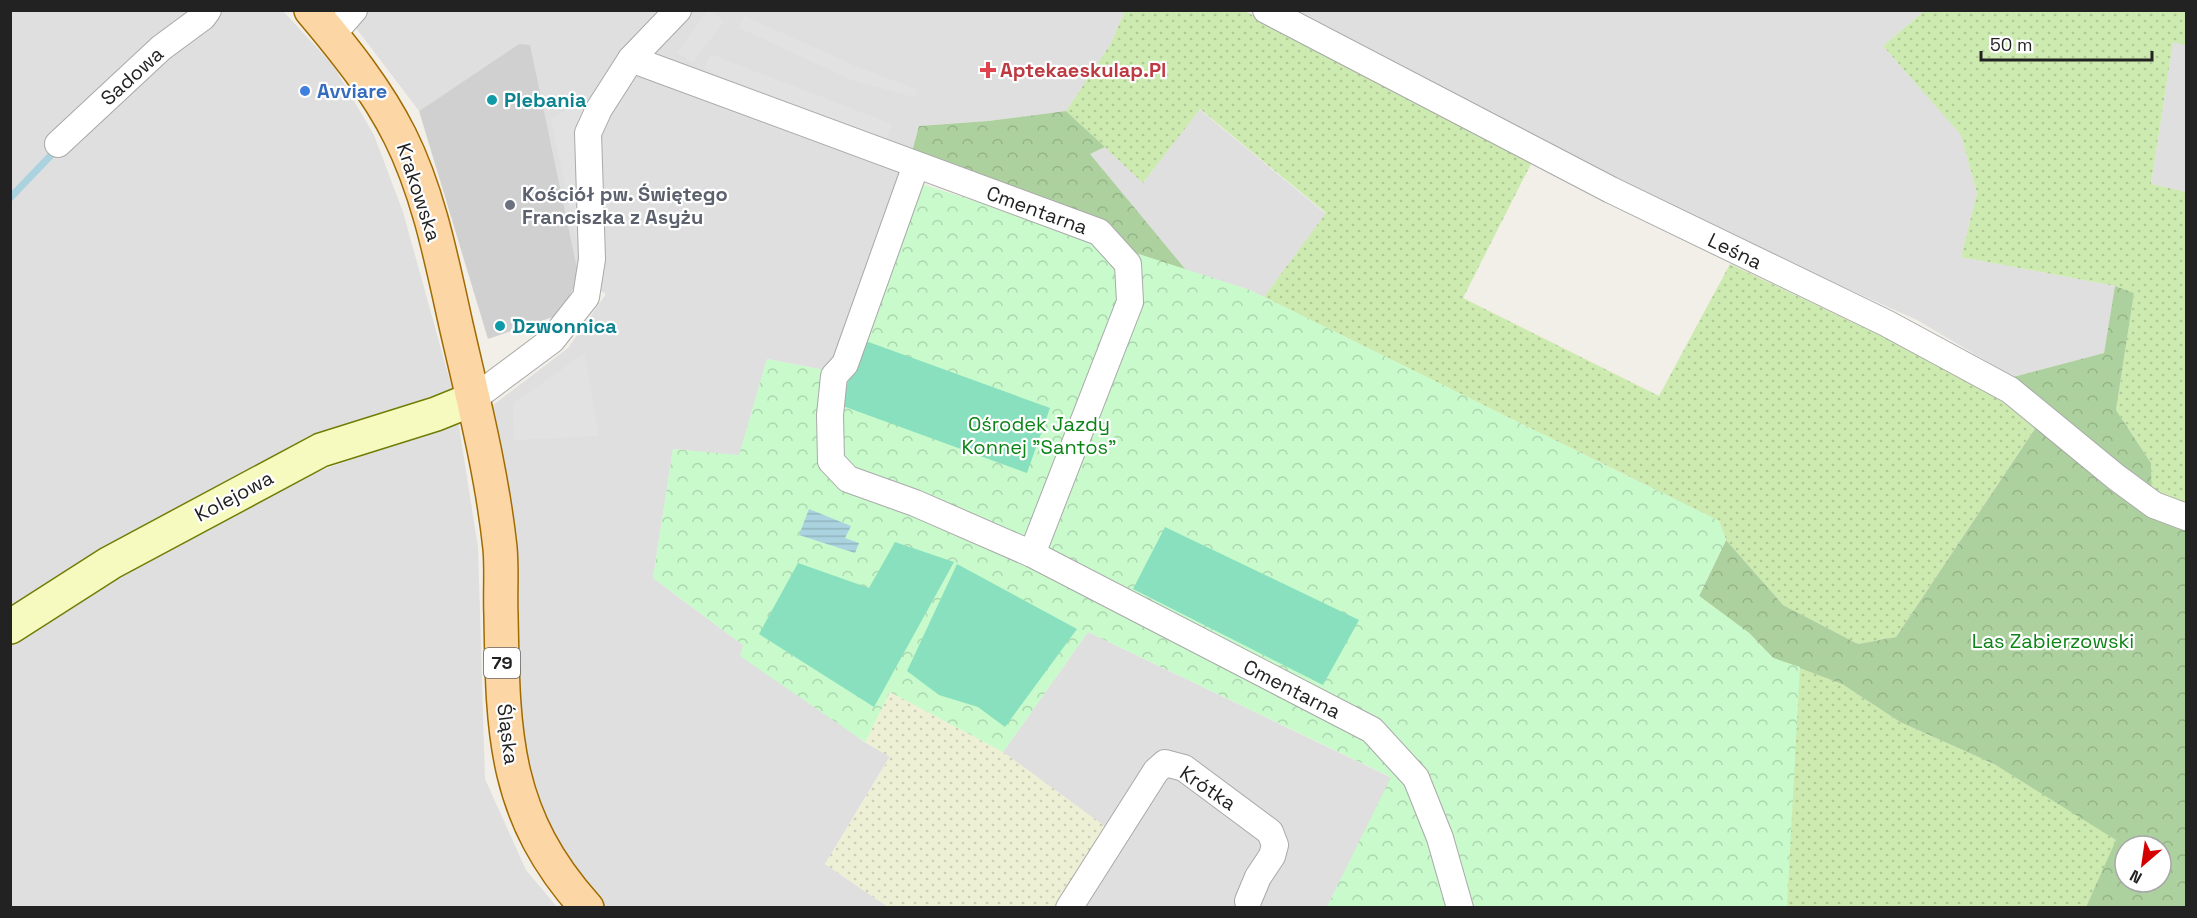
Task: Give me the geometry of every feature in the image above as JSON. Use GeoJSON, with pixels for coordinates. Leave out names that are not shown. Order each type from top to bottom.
{"type":"FeatureCollection","features":[{"type":"Feature","properties":{"kind":"main road","name":"Krakowska"},"geometry":{"type":"LineString","coordinates":[[310,10],[369,84],[401,136],[424,196],[473,399]]}},
{"type":"Feature","properties":{"kind":"main road","name":"Śląska"},"geometry":{"type":"LineString","coordinates":[[473,399],[491,485],[500,551],[503,715],[510,764],[521,800],[537,838],[562,878],[587,908]]}},
{"type":"Feature","properties":{"kind":"street","name":"Sadowa"},"geometry":{"type":"LineString","coordinates":[[58,144],[161,48],[203,17],[208,10]]}},
{"type":"Feature","properties":{"kind":"street"},"geometry":{"type":"LineString","coordinates":[[332,35],[354,10]]}},
{"type":"Feature","properties":{"kind":"street"},"geometry":{"type":"LineString","coordinates":[[473,399],[552,340],[586,297],[592,259],[588,133],[599,110],[631,59],[678,10]]}},
{"type":"Feature","properties":{"kind":"street","name":"Leśna"},"geometry":{"type":"LineString","coordinates":[[1266,10],[1611,190],[1886,323],[2010,390],[2116,477],[2154,505],[2187,517]]}},
{"type":"Feature","properties":{"kind":"street","name":"Cmentarna"},"geometry":{"type":"LineString","coordinates":[[631,59],[1099,232],[1128,264],[1130,302],[1032,554]]}},
{"type":"Feature","properties":{"kind":"street","name":"Cmentarna"},"geometry":{"type":"LineString","coordinates":[[916,165],[845,364],[834,376],[830,416],[831,461],[848,479],[915,503],[1032,554],[1372,730],[1416,778],[1440,838],[1460,908]]}},
{"type":"Feature","properties":{"kind":"street","name":"Kolejowa"},"geometry":{"type":"LineString","coordinates":[[10,627],[111,563],[321,450],[436,414],[473,399]]}},
{"type":"Feature","properties":{"kind":"street","name":"Krótka"},"geometry":{"type":"LineString","coordinates":[[1069,908],[1156,771],[1166,763],[1184,768],[1270,832],[1275,845],[1272,856],[1258,877],[1248,901]]}},
{"type":"Feature","properties":{"kind":"shaded area"},"geometry":{"type":"Polygon","coordinates":[[[708,10],[724,21],[693,63],[677,52],[708,10]]]}},
{"type":"Feature","properties":{"kind":"shaded area"},"geometry":{"type":"Polygon","coordinates":[[[11,11],[283,11],[333,65],[374,135],[403,212],[455,399],[11,619],[11,11]]]}},
{"type":"Feature","properties":{"kind":"shaded area"},"geometry":{"type":"Polygon","coordinates":[[[343,11],[1125,11],[1110,45],[1066,111],[988,121],[919,126],[911,155],[830,371],[767,359],[739,456],[673,449],[653,578],[743,645],[864,742],[890,756],[825,864],[888,907],[601,907],[537,813],[514,717],[488,409],[568,348],[606,294],[579,278],[519,44],[419,111],[343,11]]]}},
{"type":"Feature","properties":{"kind":"shaded area"},"geometry":{"type":"Polygon","coordinates":[[[1291,11],[1924,11],[1883,46],[1961,134],[1977,193],[1961,257],[2115,286],[2104,353],[2013,377],[1917,320],[1646,198],[1291,11]]]}},
{"type":"Feature","properties":{"kind":"shaded area"},"geometry":{"type":"Polygon","coordinates":[[[744,16],[858,67],[918,90],[914,97],[852,80],[739,28],[744,16]]]}},
{"type":"Feature","properties":{"kind":"shaded area"},"geometry":{"type":"Polygon","coordinates":[[[2173,41],[2186,45],[2186,192],[2151,184],[2173,41]]]}},
{"type":"Feature","properties":{"kind":"shaded area"},"geometry":{"type":"Polygon","coordinates":[[[519,44],[530,45],[579,278],[559,315],[488,339],[419,111],[519,44]]]}},
{"type":"Feature","properties":{"kind":"shaded area"},"geometry":{"type":"Polygon","coordinates":[[[710,54],[892,124],[885,140],[704,70],[710,54]]]}},
{"type":"Feature","properties":{"kind":"shaded area"},"geometry":{"type":"Polygon","coordinates":[[[583,99],[580,134],[583,270],[551,120],[583,99]]]}},
{"type":"Feature","properties":{"kind":"shaded area"},"geometry":{"type":"Polygon","coordinates":[[[1199,109],[1326,214],[1264,297],[1250,290],[1186,270],[1089,154],[1105,147],[1144,182],[1199,109]]]}},
{"type":"Feature","properties":{"kind":"shaded area"},"geometry":{"type":"Polygon","coordinates":[[[585,353],[599,436],[514,440],[513,403],[585,353]]]}},
{"type":"Feature","properties":{"kind":"shaded area"},"geometry":{"type":"Polygon","coordinates":[[[458,420],[478,547],[485,779],[526,870],[557,907],[11,908],[11,646],[164,548],[263,492],[458,420]]]}},
{"type":"Feature","properties":{"kind":"shaded area"},"geometry":{"type":"Polygon","coordinates":[[[1088,632],[1392,778],[1327,907],[1064,907],[1109,830],[1003,752],[1088,632]]]}},
{"type":"Feature","properties":{"kind":"green space"},"geometry":{"type":"Polygon","coordinates":[[[1125,11],[1245,11],[1533,160],[1463,298],[1659,396],[1730,264],[1959,373],[2037,425],[1896,637],[1858,644],[1783,605],[1726,540],[1719,521],[1264,297],[1326,213],[1200,109],[1143,183],[1066,111],[1110,45],[1125,11]]]}},
{"type":"Feature","properties":{"kind":"green space"},"geometry":{"type":"Polygon","coordinates":[[[1924,11],[2186,11],[2186,45],[2173,42],[2151,184],[2186,192],[2186,507],[2152,496],[2151,463],[2116,410],[2134,293],[2115,286],[1961,257],[1977,193],[1961,135],[1883,46],[1924,11]]]}},
{"type":"Feature","properties":{"kind":"green space"},"geometry":{"type":"Polygon","coordinates":[[[1066,111],[1105,147],[1090,154],[1186,270],[1123,249],[911,155],[919,126],[988,121],[1066,111]]]}},
{"type":"Feature","properties":{"kind":"green space","name":"Ośrodek Jazdy Konnej \"Santos\""},"geometry":{"type":"Polygon","coordinates":[[[922,184],[1250,290],[1719,521],[1726,540],[1699,596],[1749,633],[1773,658],[1800,667],[1787,907],[1327,907],[1391,777],[1088,632],[1003,752],[890,692],[865,742],[740,656],[743,645],[653,578],[673,449],[739,455],[767,359],[830,371],[922,184]]]}},
{"type":"Feature","properties":{"kind":"green space","name":"Las Zabierzowski"},"geometry":{"type":"Polygon","coordinates":[[[2115,286],[2134,293],[2116,410],[2151,463],[2152,496],[2186,524],[2186,907],[2086,907],[2113,847],[2113,894],[2173,894],[2173,834],[2113,834],[2113,838],[1994,764],[1900,722],[1842,684],[1773,658],[1749,633],[1699,596],[1726,540],[1783,605],[1858,644],[1896,637],[2048,409],[2013,377],[2104,353],[2115,286]]]}},
{"type":"Feature","properties":{"kind":"green space"},"geometry":{"type":"Polygon","coordinates":[[[863,340],[1050,408],[1027,473],[840,405],[863,340]]]}},
{"type":"Feature","properties":{"kind":"green space"},"geometry":{"type":"Polygon","coordinates":[[[1165,527],[1359,620],[1323,685],[1133,589],[1165,527]]]}},
{"type":"Feature","properties":{"kind":"green space"},"geometry":{"type":"Polygon","coordinates":[[[895,542],[954,562],[874,707],[759,634],[798,563],[869,588],[895,542]]]}},
{"type":"Feature","properties":{"kind":"green space"},"geometry":{"type":"Polygon","coordinates":[[[957,564],[1077,629],[1005,727],[978,707],[939,695],[907,671],[957,564]]]}},
{"type":"Feature","properties":{"kind":"green space"},"geometry":{"type":"Polygon","coordinates":[[[1773,658],[1842,684],[1900,722],[1994,764],[2113,838],[2113,849],[2086,907],[1327,908],[1391,777],[1773,658]]]}},
{"type":"Feature","properties":{"kind":"green space"},"geometry":{"type":"Polygon","coordinates":[[[890,692],[1003,752],[1110,830],[1064,907],[888,907],[825,864],[890,757],[865,742],[890,692]]]}},
{"type":"Feature","properties":{"kind":"water"},"geometry":{"type":"Polygon","coordinates":[[[809,509],[851,526],[845,538],[859,543],[855,553],[799,535],[809,509]]]}},
{"type":"Feature","properties":{"kind":"waterway"},"geometry":{"type":"LineString","coordinates":[[10,198],[56,150]]}},
{"type":"Feature","properties":{"kind":"place","name":"Aptekaeskulap.Pl"},"geometry":{"type":"Point","coordinates":[988,70]}},
{"type":"Feature","properties":{"kind":"place","name":"Avviare"},"geometry":{"type":"Point","coordinates":[305,91]}},
{"type":"Feature","properties":{"kind":"place","name":"Plebania"},"geometry":{"type":"Point","coordinates":[492,100]}},
{"type":"Feature","properties":{"kind":"place","name":"Kościół pw. Świętego Franciszka z Asyżu"},"geometry":{"type":"Point","coordinates":[510,205]}},
{"type":"Feature","properties":{"kind":"place","name":"Dzwonnica"},"geometry":{"type":"Point","coordinates":[500,326]}}]}
